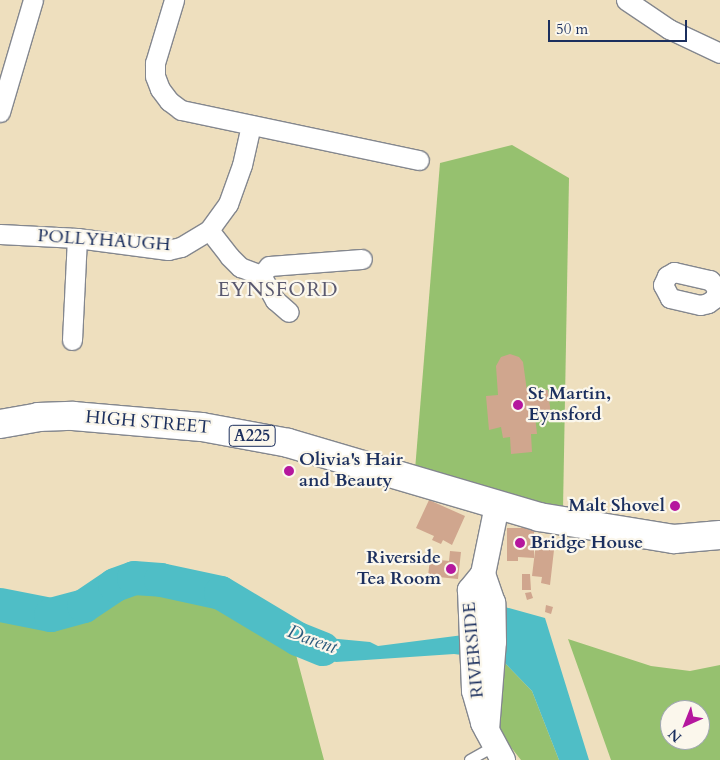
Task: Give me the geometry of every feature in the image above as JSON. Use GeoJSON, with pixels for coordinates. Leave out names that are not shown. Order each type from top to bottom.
{"type":"FeatureCollection","features":[{"type":"Feature","properties":{"kind":"main road","name":"HIGH STREET"},"geometry":{"type":"LineString","coordinates":[[3,419],[73,416],[202,427],[288,443],[496,506]]}},
{"type":"Feature","properties":{"kind":"main road","name":"A225"},"geometry":{"type":"LineString","coordinates":[[496,506],[539,517],[674,539],[720,536]]}},
{"type":"Feature","properties":{"kind":"street"},"geometry":{"type":"LineString","coordinates":[[0,112],[33,0]]}},
{"type":"Feature","properties":{"kind":"street"},"geometry":{"type":"LineString","coordinates":[[174,0],[155,63],[155,76],[160,89],[169,101],[181,110],[419,160]]}},
{"type":"Feature","properties":{"kind":"street"},"geometry":{"type":"LineString","coordinates":[[626,0],[668,29],[720,53]]}},
{"type":"Feature","properties":{"kind":"street","name":"POLLYHAUGH"},"geometry":{"type":"LineString","coordinates":[[0,234],[77,238],[168,250],[181,247],[209,230],[228,204],[242,165],[251,125]]}},
{"type":"Feature","properties":{"kind":"street"},"geometry":{"type":"LineString","coordinates":[[209,230],[240,267],[261,275],[275,300],[290,312]]}},
{"type":"Feature","properties":{"kind":"street"},"geometry":{"type":"LineString","coordinates":[[72,340],[77,238]]}},
{"type":"Feature","properties":{"kind":"street"},"geometry":{"type":"LineString","coordinates":[[261,275],[269,266],[362,258]]}},
{"type":"Feature","properties":{"kind":"street","name":"RIVERSIDE"},"geometry":{"type":"LineString","coordinates":[[495,745],[474,691],[472,662],[476,582],[496,506]]}},
{"type":"Feature","properties":{"kind":"street","name":"RIVERSIDE"},"geometry":{"type":"LineString","coordinates":[[476,582],[493,603],[495,745]]}},
{"type":"Feature","properties":{"kind":"lane"},"geometry":{"type":"LineString","coordinates":[[470,760],[495,745]]}},
{"type":"Feature","properties":{"kind":"green space"},"geometry":{"type":"Polygon","coordinates":[[[512,145],[569,178],[563,509],[493,494],[415,470],[440,163],[512,145]]]}},
{"type":"Feature","properties":{"kind":"green space"},"geometry":{"type":"Polygon","coordinates":[[[133,587],[183,592],[258,618],[295,651],[324,760],[0,760],[0,611],[50,623],[84,614],[133,587]]]}},
{"type":"Feature","properties":{"kind":"green space"},"geometry":{"type":"Polygon","coordinates":[[[568,639],[651,666],[690,671],[720,665],[720,760],[611,760],[568,639]]]}},
{"type":"Feature","properties":{"kind":"green space"},"geometry":{"type":"Polygon","coordinates":[[[502,660],[532,691],[559,760],[521,760],[499,732],[502,660]]]}},
{"type":"Feature","properties":{"kind":"water"},"geometry":{"type":"Polygon","coordinates":[[[505,607],[545,618],[589,760],[559,760],[532,691],[502,660],[454,654],[336,662],[307,654],[275,640],[289,619],[317,637],[370,642],[378,646],[471,634],[505,607]]]}},
{"type":"Feature","properties":{"kind":"building","name":"St Martin, Eynsford"},"geometry":{"type":"Polygon","coordinates":[[[510,354],[519,357],[523,362],[527,391],[548,390],[551,415],[535,416],[537,434],[531,434],[532,452],[511,454],[510,437],[503,438],[501,427],[489,430],[486,396],[498,395],[496,366],[501,357],[510,354]]]}},
{"type":"Feature","properties":{"kind":"building"},"geometry":{"type":"Polygon","coordinates":[[[429,500],[465,516],[452,545],[443,540],[441,544],[432,540],[434,536],[416,528],[429,500]]]}},
{"type":"Feature","properties":{"kind":"building","name":"Bridge House"},"geometry":{"type":"Polygon","coordinates":[[[507,528],[534,528],[534,558],[518,557],[518,561],[507,561],[507,528]]]}},
{"type":"Feature","properties":{"kind":"building"},"geometry":{"type":"Polygon","coordinates":[[[536,543],[546,545],[545,549],[554,550],[550,585],[541,583],[542,577],[532,576],[536,543]]]}},
{"type":"Feature","properties":{"kind":"building"},"geometry":{"type":"Polygon","coordinates":[[[450,551],[461,552],[458,579],[428,576],[430,559],[449,561],[450,551]]]}},
{"type":"Feature","properties":{"kind":"building"},"geometry":{"type":"Polygon","coordinates":[[[522,574],[530,574],[531,590],[522,590],[522,574]]]}},
{"type":"Feature","properties":{"kind":"building"},"geometry":{"type":"Polygon","coordinates":[[[531,592],[533,598],[527,600],[525,593],[531,592]]]}},
{"type":"Feature","properties":{"kind":"building"},"geometry":{"type":"Polygon","coordinates":[[[546,605],[553,607],[551,614],[545,612],[546,605]]]}},
{"type":"Feature","properties":{"kind":"waterway","name":"Darent"},"geometry":{"type":"LineString","coordinates":[[0,605],[51,615],[84,606],[115,585],[134,578],[161,580],[221,593],[298,639],[323,649]]}},
{"type":"Feature","properties":{"kind":"place","name":"St Martin, Eynsford"},"geometry":{"type":"Point","coordinates":[518,405]}},
{"type":"Feature","properties":{"kind":"place","name":"Olivia's Hair and Beauty"},"geometry":{"type":"Point","coordinates":[289,471]}},
{"type":"Feature","properties":{"kind":"place","name":"Malt Shovel"},"geometry":{"type":"Point","coordinates":[675,506]}},
{"type":"Feature","properties":{"kind":"place","name":"Bridge House"},"geometry":{"type":"Point","coordinates":[520,543]}},
{"type":"Feature","properties":{"kind":"place","name":"Riverside Tea Room"},"geometry":{"type":"Point","coordinates":[451,569]}},
{"type":"Feature","properties":{"kind":"district","name":"EYNSFORD"},"geometry":{"type":"Point","coordinates":[278,289]}}]}
